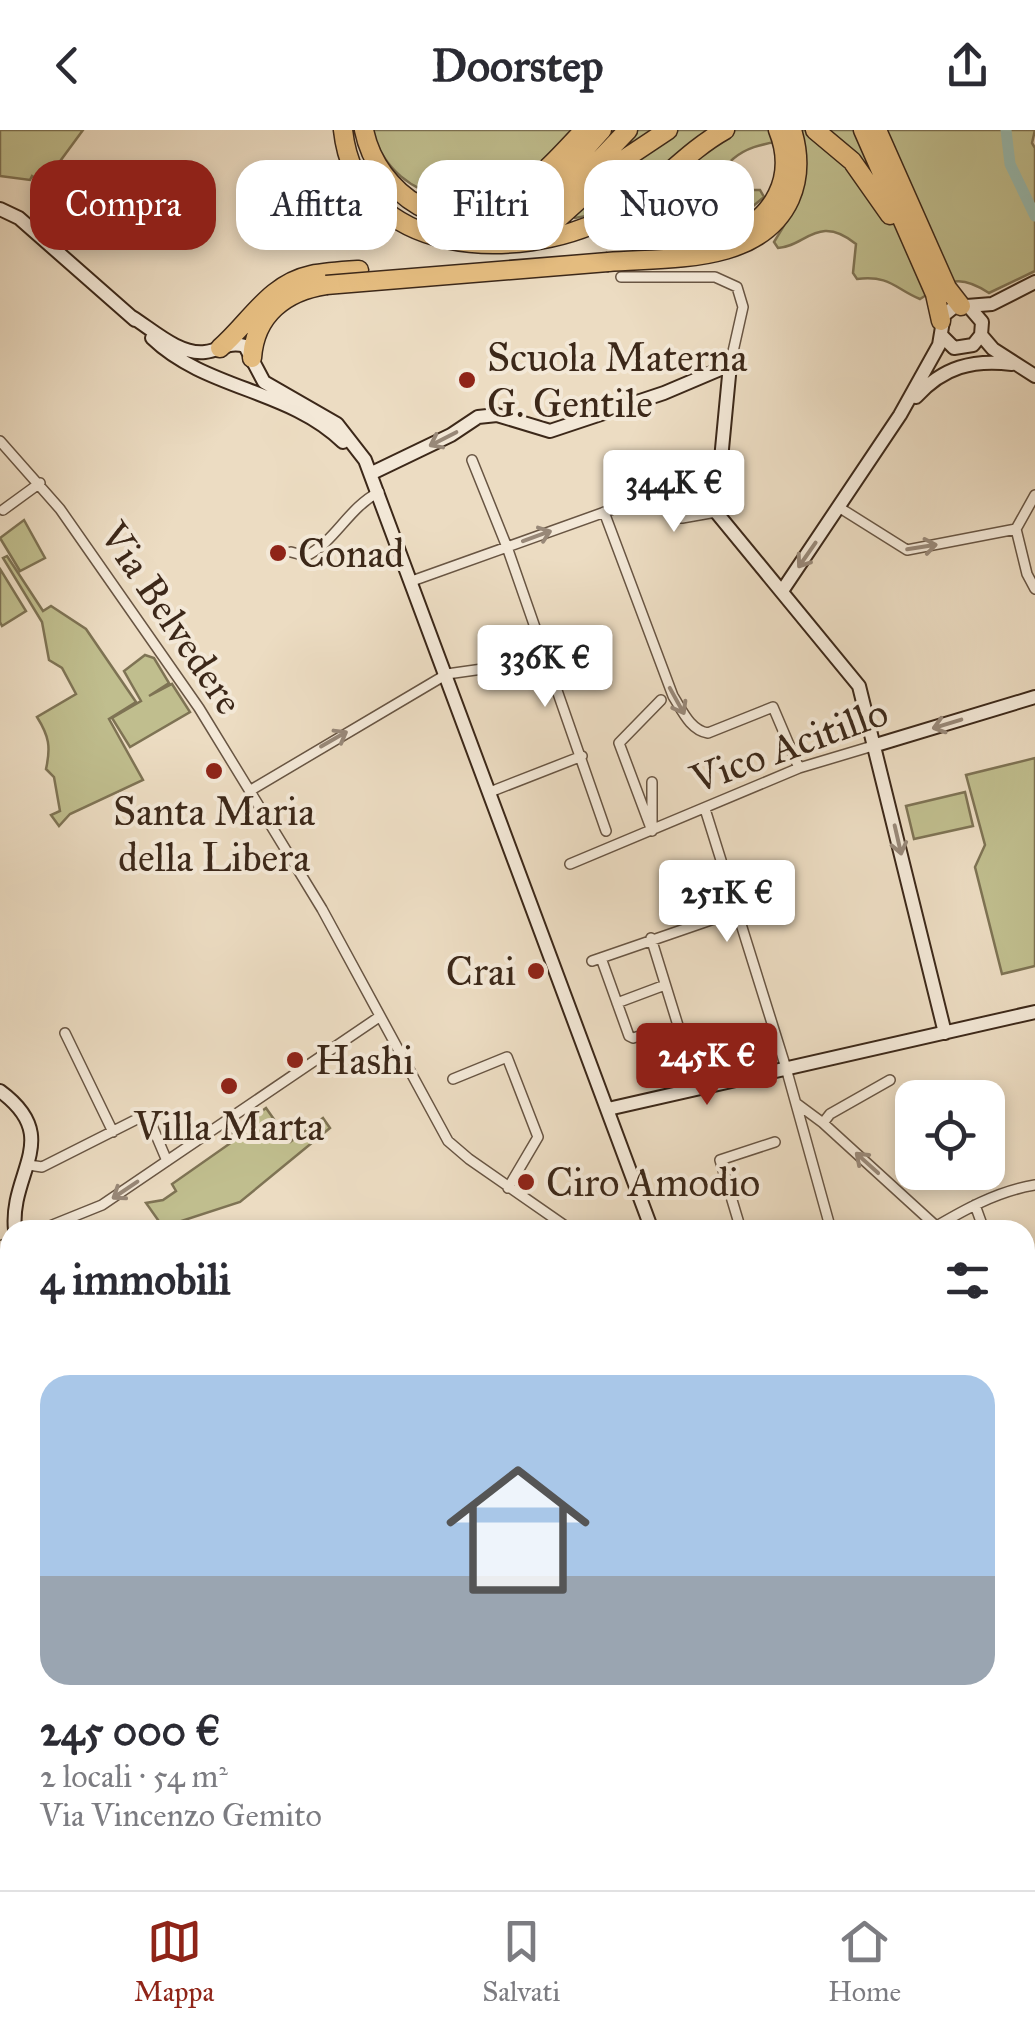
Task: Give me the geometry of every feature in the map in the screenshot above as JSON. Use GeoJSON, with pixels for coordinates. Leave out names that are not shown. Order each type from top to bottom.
{"type":"FeatureCollection","features":[{"type":"Feature","properties":{"kind":"highway"},"geometry":{"type":"LineString","coordinates":[[343,130],[352,168],[381,207],[417,230]]}},
{"type":"Feature","properties":{"kind":"highway"},"geometry":{"type":"LineString","coordinates":[[364,130],[372,156],[388,182],[417,205]]}},
{"type":"Feature","properties":{"kind":"highway"},"geometry":{"type":"LineString","coordinates":[[564,174],[584,130]]}},
{"type":"Feature","properties":{"kind":"highway"},"geometry":{"type":"LineString","coordinates":[[564,181],[602,130]]}},
{"type":"Feature","properties":{"kind":"highway"},"geometry":{"type":"LineString","coordinates":[[564,185],[628,130]]}},
{"type":"Feature","properties":{"kind":"highway"},"geometry":{"type":"LineString","coordinates":[[564,188],[623,160],[668,130]]}},
{"type":"Feature","properties":{"kind":"highway"},"geometry":{"type":"LineString","coordinates":[[564,234],[612,216],[724,130]]}},
{"type":"Feature","properties":{"kind":"highway"},"geometry":{"type":"LineString","coordinates":[[778,130],[791,157]]}},
{"type":"Feature","properties":{"kind":"highway"},"geometry":{"type":"LineString","coordinates":[[220,348],[280,302],[314,287],[608,256],[717,252],[754,238],[774,223],[796,181],[791,157],[792,130]]}},
{"type":"Feature","properties":{"kind":"highway"},"geometry":{"type":"LineString","coordinates":[[815,130],[852,161],[922,266]]}},
{"type":"Feature","properties":{"kind":"highway"},"geometry":{"type":"LineString","coordinates":[[863,130],[934,294],[941,328]]}},
{"type":"Feature","properties":{"kind":"highway"},"geometry":{"type":"LineString","coordinates":[[877,130],[946,288],[965,307]]}},
{"type":"Feature","properties":{"kind":"highway"},"geometry":{"type":"LineString","coordinates":[[250,328],[252,358]]}},
{"type":"Feature","properties":{"kind":"main road"},"geometry":{"type":"LineString","coordinates":[[0,209],[19,218],[164,349],[187,365],[316,420],[372,473]]}},
{"type":"Feature","properties":{"kind":"main road"},"geometry":{"type":"LineString","coordinates":[[782,590],[900,416],[935,352],[948,310],[992,304],[1035,282]]}},
{"type":"Feature","properties":{"kind":"main road"},"geometry":{"type":"LineString","coordinates":[[941,328],[948,345],[961,349],[974,345],[996,310],[1035,291]]}},
{"type":"Feature","properties":{"kind":"main road"},"geometry":{"type":"LineString","coordinates":[[965,307],[979,316],[982,332],[993,349],[1035,376]]}},
{"type":"Feature","properties":{"kind":"main road"},"geometry":{"type":"LineString","coordinates":[[132,317],[184,350],[208,352],[240,344],[249,350],[259,376],[270,386],[337,424],[372,473],[648,1220]]}},
{"type":"Feature","properties":{"kind":"main road"},"geometry":{"type":"LineString","coordinates":[[238,385],[250,372],[252,358]]}},
{"type":"Feature","properties":{"kind":"main road"},"geometry":{"type":"LineString","coordinates":[[900,416],[924,388],[948,370],[982,362],[1012,364]]}},
{"type":"Feature","properties":{"kind":"main road"},"geometry":{"type":"LineString","coordinates":[[372,473],[451,435],[478,417],[497,415],[550,431],[730,366],[716,512],[859,686],[945,1033]]}},
{"type":"Feature","properties":{"kind":"main road","name":"Vico Acitillo"},"geometry":{"type":"LineString","coordinates":[[876,745],[1035,697]]}},
{"type":"Feature","properties":{"kind":"main road"},"geometry":{"type":"LineString","coordinates":[[608,1110],[1035,1012]]}},
{"type":"Feature","properties":{"kind":"main road"},"geometry":{"type":"LineString","coordinates":[[0,1091],[28,1122],[33,1148],[16,1200],[15,1220]]}},
{"type":"Feature","properties":{"kind":"street"},"geometry":{"type":"LineString","coordinates":[[621,278],[724,280],[737,288],[742,295],[740,323],[730,366]]}},
{"type":"Feature","properties":{"kind":"street"},"geometry":{"type":"LineString","coordinates":[[740,323],[753,322]]}},
{"type":"Feature","properties":{"kind":"street","name":"Via Belvedere"},"geometry":{"type":"LineString","coordinates":[[1,443],[40,483],[153,640],[288,850],[379,1017]]}},
{"type":"Feature","properties":{"kind":"street"},"geometry":{"type":"LineString","coordinates":[[472,460],[507,547],[606,831]]}},
{"type":"Feature","properties":{"kind":"street"},"geometry":{"type":"LineString","coordinates":[[2,510],[40,483]]}},
{"type":"Feature","properties":{"kind":"street"},"geometry":{"type":"LineString","coordinates":[[412,581],[672,488],[682,518],[716,512]]}},
{"type":"Feature","properties":{"kind":"street"},"geometry":{"type":"LineString","coordinates":[[291,552],[306,556],[317,551],[360,501],[379,492]]}},
{"type":"Feature","properties":{"kind":"street"},"geometry":{"type":"LineString","coordinates":[[1035,495],[1016,529],[1027,574],[1035,589]]}},
{"type":"Feature","properties":{"kind":"street"},"geometry":{"type":"LineString","coordinates":[[840,508],[907,550],[1016,529]]}},
{"type":"Feature","properties":{"kind":"street"},"geometry":{"type":"LineString","coordinates":[[604,512],[673,696],[687,719],[698,730],[708,733],[773,707],[799,768]]}},
{"type":"Feature","properties":{"kind":"street"},"geometry":{"type":"LineString","coordinates":[[251,790],[446,674],[525,662],[544,651]]}},
{"type":"Feature","properties":{"kind":"street"},"geometry":{"type":"LineString","coordinates":[[652,831],[619,743],[661,700]]}},
{"type":"Feature","properties":{"kind":"street","name":"Vico Acitillo"},"geometry":{"type":"LineString","coordinates":[[570,864],[799,768],[876,745]]}},
{"type":"Feature","properties":{"kind":"street"},"geometry":{"type":"LineString","coordinates":[[490,792],[582,756]]}},
{"type":"Feature","properties":{"kind":"street"},"geometry":{"type":"LineString","coordinates":[[652,782],[652,831]]}},
{"type":"Feature","properties":{"kind":"street"},"geometry":{"type":"LineString","coordinates":[[705,810],[786,1068],[828,1220]]}},
{"type":"Feature","properties":{"kind":"street"},"geometry":{"type":"LineString","coordinates":[[643,1035],[630,1036],[596,959],[736,911]]}},
{"type":"Feature","properties":{"kind":"street"},"geometry":{"type":"LineString","coordinates":[[651,938],[693,1074]]}},
{"type":"Feature","properties":{"kind":"street"},"geometry":{"type":"LineString","coordinates":[[617,1003],[666,986]]}},
{"type":"Feature","properties":{"kind":"street"},"geometry":{"type":"LineString","coordinates":[[65,1220],[102,1205],[379,1017],[448,1141],[556,1220]]}},
{"type":"Feature","properties":{"kind":"street"},"geometry":{"type":"LineString","coordinates":[[66,1033],[113,1132]]}},
{"type":"Feature","properties":{"kind":"street"},"geometry":{"type":"LineString","coordinates":[[453,1079],[507,1057],[538,1137],[508,1188]]}},
{"type":"Feature","properties":{"kind":"street"},"geometry":{"type":"LineString","coordinates":[[823,1123],[830,1114],[890,1080]]}},
{"type":"Feature","properties":{"kind":"street"},"geometry":{"type":"LineString","coordinates":[[796,1103],[823,1123],[925,1220]]}},
{"type":"Feature","properties":{"kind":"street"},"geometry":{"type":"LineString","coordinates":[[28,1165],[42,1167],[147,1114],[167,1162]]}},
{"type":"Feature","properties":{"kind":"street"},"geometry":{"type":"LineString","coordinates":[[738,1220],[720,1160],[776,1142]]}},
{"type":"Feature","properties":{"kind":"street"},"geometry":{"type":"LineString","coordinates":[[948,1220],[1016,1188],[1035,1185]]}},
{"type":"Feature","properties":{"kind":"street"},"geometry":{"type":"LineString","coordinates":[[975,1205],[980,1220]]}},
{"type":"Feature","properties":{"kind":"shaded area"},"geometry":{"type":"Polygon","coordinates":[[[0,130],[83,130],[61,160],[30,160],[30,180],[0,176],[0,130]]]}},
{"type":"Feature","properties":{"kind":"shaded area"},"geometry":{"type":"Polygon","coordinates":[[[372,130],[1035,130],[1035,271],[989,293],[961,281],[920,299],[885,281],[857,279],[853,273],[856,244],[832,231],[822,231],[778,248],[774,242],[794,206],[802,181],[801,139],[766,144],[744,151],[733,160],[584,160],[584,216],[575,218],[564,198],[564,160],[417,160],[417,187],[397,171],[397,160],[384,156],[372,130]]]}},
{"type":"Feature","properties":{"kind":"shaded area"},"geometry":{"type":"Polygon","coordinates":[[[754,190],[760,190],[764,197],[754,205],[754,190]]]}},
{"type":"Feature","properties":{"kind":"shaded area"},"geometry":{"type":"Polygon","coordinates":[[[24,520],[45,558],[20,571],[0,538],[24,520]]]}},
{"type":"Feature","properties":{"kind":"shaded area"},"geometry":{"type":"Polygon","coordinates":[[[7,556],[43,611],[51,606],[86,629],[136,702],[109,719],[143,780],[70,814],[59,826],[51,815],[60,811],[54,777],[46,769],[48,742],[37,717],[76,694],[62,668],[49,660],[42,622],[3,558],[7,556]]]}},
{"type":"Feature","properties":{"kind":"shaded area"},"geometry":{"type":"Polygon","coordinates":[[[0,569],[26,611],[2,626],[0,622],[0,569]]]}},
{"type":"Feature","properties":{"kind":"shaded area"},"geometry":{"type":"Polygon","coordinates":[[[145,655],[154,658],[169,683],[149,696],[172,684],[190,712],[130,747],[112,718],[141,701],[124,671],[145,655]]]}},
{"type":"Feature","properties":{"kind":"shaded area"},"geometry":{"type":"Polygon","coordinates":[[[1035,758],[1035,966],[1002,974],[975,867],[985,845],[966,775],[1035,758]]]}},
{"type":"Feature","properties":{"kind":"shaded area"},"geometry":{"type":"Polygon","coordinates":[[[965,792],[973,826],[914,839],[906,806],[965,792]]]}},
{"type":"Feature","properties":{"kind":"shaded area"},"geometry":{"type":"Polygon","coordinates":[[[266,1108],[290,1142],[323,1118],[330,1128],[240,1202],[185,1220],[158,1220],[146,1203],[163,1200],[176,1191],[172,1184],[232,1142],[228,1136],[266,1108]]]}},
{"type":"Feature","properties":{"kind":"waterway"},"geometry":{"type":"LineString","coordinates":[[1006,130],[1010,164],[1035,216]]}},
{"type":"Feature","properties":{"kind":"place","name":"Scuola Materna G. Gentile"},"geometry":{"type":"Point","coordinates":[467,380]}},
{"type":"Feature","properties":{"kind":"place","name":"Conad"},"geometry":{"type":"Point","coordinates":[278,553]}},
{"type":"Feature","properties":{"kind":"place","name":"Santa Maria della Libera"},"geometry":{"type":"Point","coordinates":[214,771]}},
{"type":"Feature","properties":{"kind":"place","name":"Crai"},"geometry":{"type":"Point","coordinates":[536,971]}},
{"type":"Feature","properties":{"kind":"place","name":"Hashi"},"geometry":{"type":"Point","coordinates":[295,1060]}},
{"type":"Feature","properties":{"kind":"place","name":"Villa Marta"},"geometry":{"type":"Point","coordinates":[229,1086]}},
{"type":"Feature","properties":{"kind":"place","name":"Ciro Amodio"},"geometry":{"type":"Point","coordinates":[526,1182]}}]}
